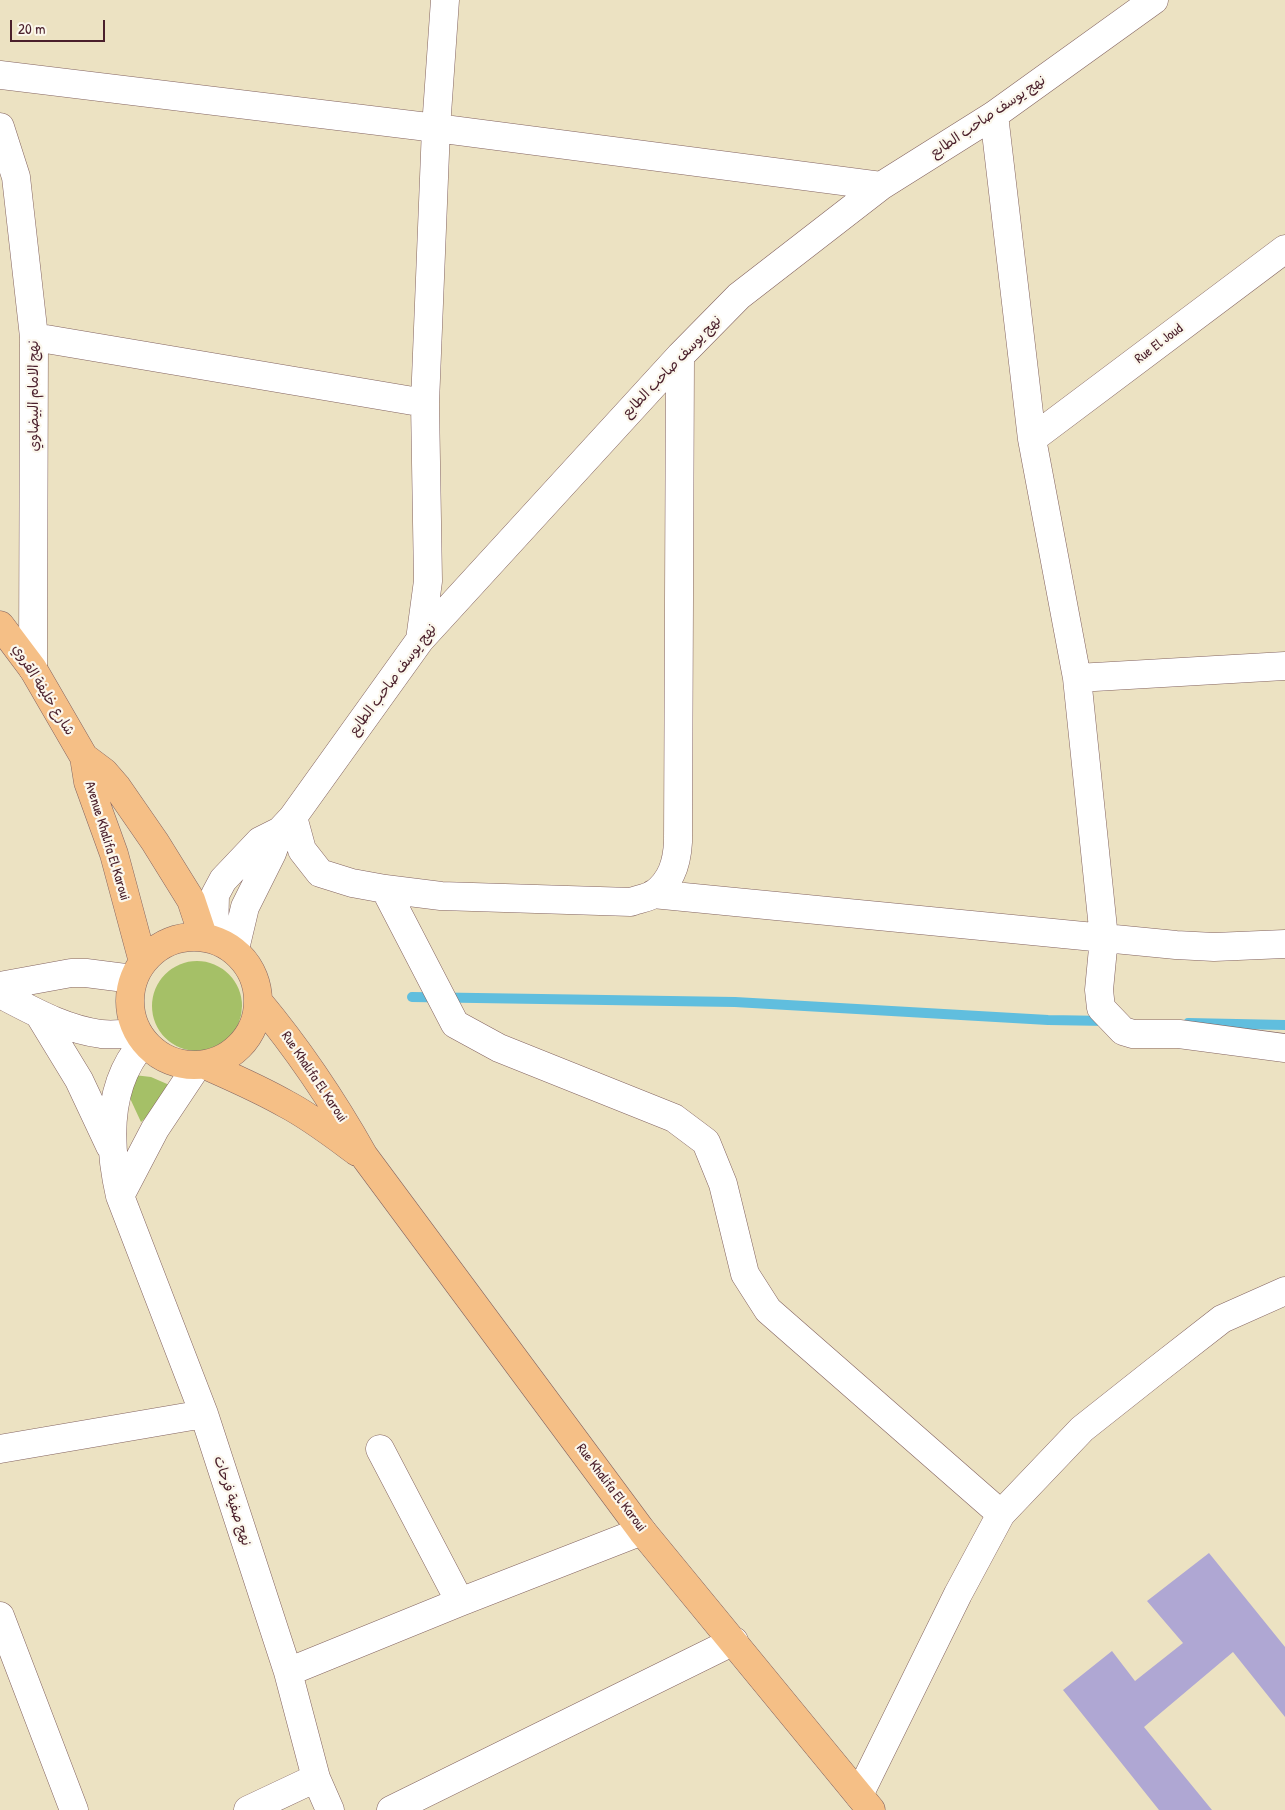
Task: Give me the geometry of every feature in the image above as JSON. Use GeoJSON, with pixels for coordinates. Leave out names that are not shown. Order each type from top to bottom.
{"type":"FeatureCollection","features":[{"type":"Feature","properties":{"kind":"main road","name":"شارع خليفة القروي"},"geometry":{"type":"LineString","coordinates":[[0,625],[33,669],[84,757]]}},
{"type":"Feature","properties":{"kind":"main road","name":"Avenue Khalifa El Karoui"},"geometry":{"type":"LineString","coordinates":[[84,757],[104,772],[117,787],[155,842],[217,941]]}},
{"type":"Feature","properties":{"kind":"main road","name":"Avenue Khalifa El Karoui"},"geometry":{"type":"LineString","coordinates":[[84,757],[88,782],[114,854],[138,970]]}},
{"type":"Feature","properties":{"kind":"main road"},"geometry":{"type":"LineString","coordinates":[[183,937],[217,941],[255,979],[258,1001],[255,1023],[244,1042],[226,1057],[201,1065],[183,1064],[162,1057],[140,1038],[129,1001],[138,970],[162,945],[183,937]]}},
{"type":"Feature","properties":{"kind":"main road","name":"Rue Khalifa El Karoui"},"geometry":{"type":"LineString","coordinates":[[258,1001],[289,1037],[316,1076],[364,1156],[642,1531],[865,1803]]}},
{"type":"Feature","properties":{"kind":"main road","name":"Rue Khalifa El Karoui"},"geometry":{"type":"LineString","coordinates":[[201,1065],[288,1104],[364,1156]]}},
{"type":"Feature","properties":{"kind":"street"},"geometry":{"type":"LineString","coordinates":[[420,640],[428,581],[425,403],[436,128],[445,0]]}},
{"type":"Feature","properties":{"kind":"street","name":"نهج يوسف صاحب الطابع"},"geometry":{"type":"LineString","coordinates":[[217,941],[245,907],[287,824],[420,640],[680,356],[739,296],[881,186],[994,115],[1154,0]]}},
{"type":"Feature","properties":{"kind":"street"},"geometry":{"type":"LineString","coordinates":[[0,75],[436,128],[881,186]]}},
{"type":"Feature","properties":{"kind":"street"},"geometry":{"type":"LineString","coordinates":[[994,115],[1032,439],[1077,678],[1104,938],[1099,990],[1101,1008],[1123,1031],[1133,1034],[1179,1034],[1285,1048]]}},
{"type":"Feature","properties":{"kind":"street","name":"نهج الامام البيضاوي"},"geometry":{"type":"LineString","coordinates":[[0,127],[16,177],[34,337],[33,669]]}},
{"type":"Feature","properties":{"kind":"street","name":"Rue El Joud"},"geometry":{"type":"LineString","coordinates":[[1032,439],[1285,249]]}},
{"type":"Feature","properties":{"kind":"street"},"geometry":{"type":"LineString","coordinates":[[34,337],[425,403]]}},
{"type":"Feature","properties":{"kind":"street"},"geometry":{"type":"LineString","coordinates":[[653,894],[670,876],[677,860],[680,356]]}},
{"type":"Feature","properties":{"kind":"street"},"geometry":{"type":"LineString","coordinates":[[1077,678],[1285,666]]}},
{"type":"Feature","properties":{"kind":"street"},"geometry":{"type":"LineString","coordinates":[[287,824],[302,850],[320,873],[352,883],[441,896],[631,902],[653,894],[1214,947],[1285,944]]}},
{"type":"Feature","properties":{"kind":"street"},"geometry":{"type":"LineString","coordinates":[[385,889],[455,1024],[499,1048],[674,1118],[706,1142],[723,1184],[745,1274],[768,1310],[1001,1514]]}},
{"type":"Feature","properties":{"kind":"street"},"geometry":{"type":"LineString","coordinates":[[0,986],[71,973],[138,970]]}},
{"type":"Feature","properties":{"kind":"street"},"geometry":{"type":"LineString","coordinates":[[0,994],[40,1016],[64,1026],[103,1034],[140,1038]]}},
{"type":"Feature","properties":{"kind":"street"},"geometry":{"type":"LineString","coordinates":[[40,1016],[79,1080],[112,1150]]}},
{"type":"Feature","properties":{"kind":"street","name":"نهج صفية فرحات"},"geometry":{"type":"LineString","coordinates":[[140,1038],[117,1089],[112,1150],[114,1172],[120,1196],[204,1414],[288,1672],[316,1778],[330,1810]]}},
{"type":"Feature","properties":{"kind":"street"},"geometry":{"type":"LineString","coordinates":[[120,1196],[155,1129],[201,1065]]}},
{"type":"Feature","properties":{"kind":"street"},"geometry":{"type":"LineString","coordinates":[[865,1803],[958,1594],[1001,1514],[1082,1429],[1154,1372],[1222,1319],[1285,1291]]}},
{"type":"Feature","properties":{"kind":"street"},"geometry":{"type":"LineString","coordinates":[[0,1450],[204,1414]]}},
{"type":"Feature","properties":{"kind":"street"},"geometry":{"type":"LineString","coordinates":[[380,1449],[460,1602]]}},
{"type":"Feature","properties":{"kind":"street"},"geometry":{"type":"LineString","coordinates":[[288,1672],[642,1531]]}},
{"type":"Feature","properties":{"kind":"street"},"geometry":{"type":"LineString","coordinates":[[0,1616],[74,1810]]}},
{"type":"Feature","properties":{"kind":"street"},"geometry":{"type":"LineString","coordinates":[[391,1810],[734,1641]]}},
{"type":"Feature","properties":{"kind":"street"},"geometry":{"type":"LineString","coordinates":[[248,1810],[316,1778]]}},
{"type":"Feature","properties":{"kind":"green space"},"geometry":{"type":"Polygon","coordinates":[[[197,961],[214,965],[229,974],[238,989],[242,1006],[238,1023],[229,1038],[214,1047],[197,1051],[180,1047],[165,1038],[156,1023],[152,1006],[156,989],[165,974],[180,965],[197,961]]]}},
{"type":"Feature","properties":{"kind":"green space"},"geometry":{"type":"Polygon","coordinates":[[[134,1075],[151,1077],[174,1087],[159,1106],[141,1122],[128,1094],[134,1075]]]}},
{"type":"Feature","properties":{"kind":"building"},"geometry":{"type":"Polygon","coordinates":[[[1209,1553],[1285,1647],[1285,1717],[1233,1652],[1144,1727],[1212,1810],[1159,1810],[1063,1690],[1112,1651],[1135,1681],[1183,1643],[1147,1601],[1209,1553]]]}},
{"type":"Feature","properties":{"kind":"waterway"},"geometry":{"type":"LineString","coordinates":[[412,997],[735,1002],[1048,1020],[1108,1021]]}},
{"type":"Feature","properties":{"kind":"waterway"},"geometry":{"type":"LineString","coordinates":[[1188,1023],[1285,1025]]}}]}
